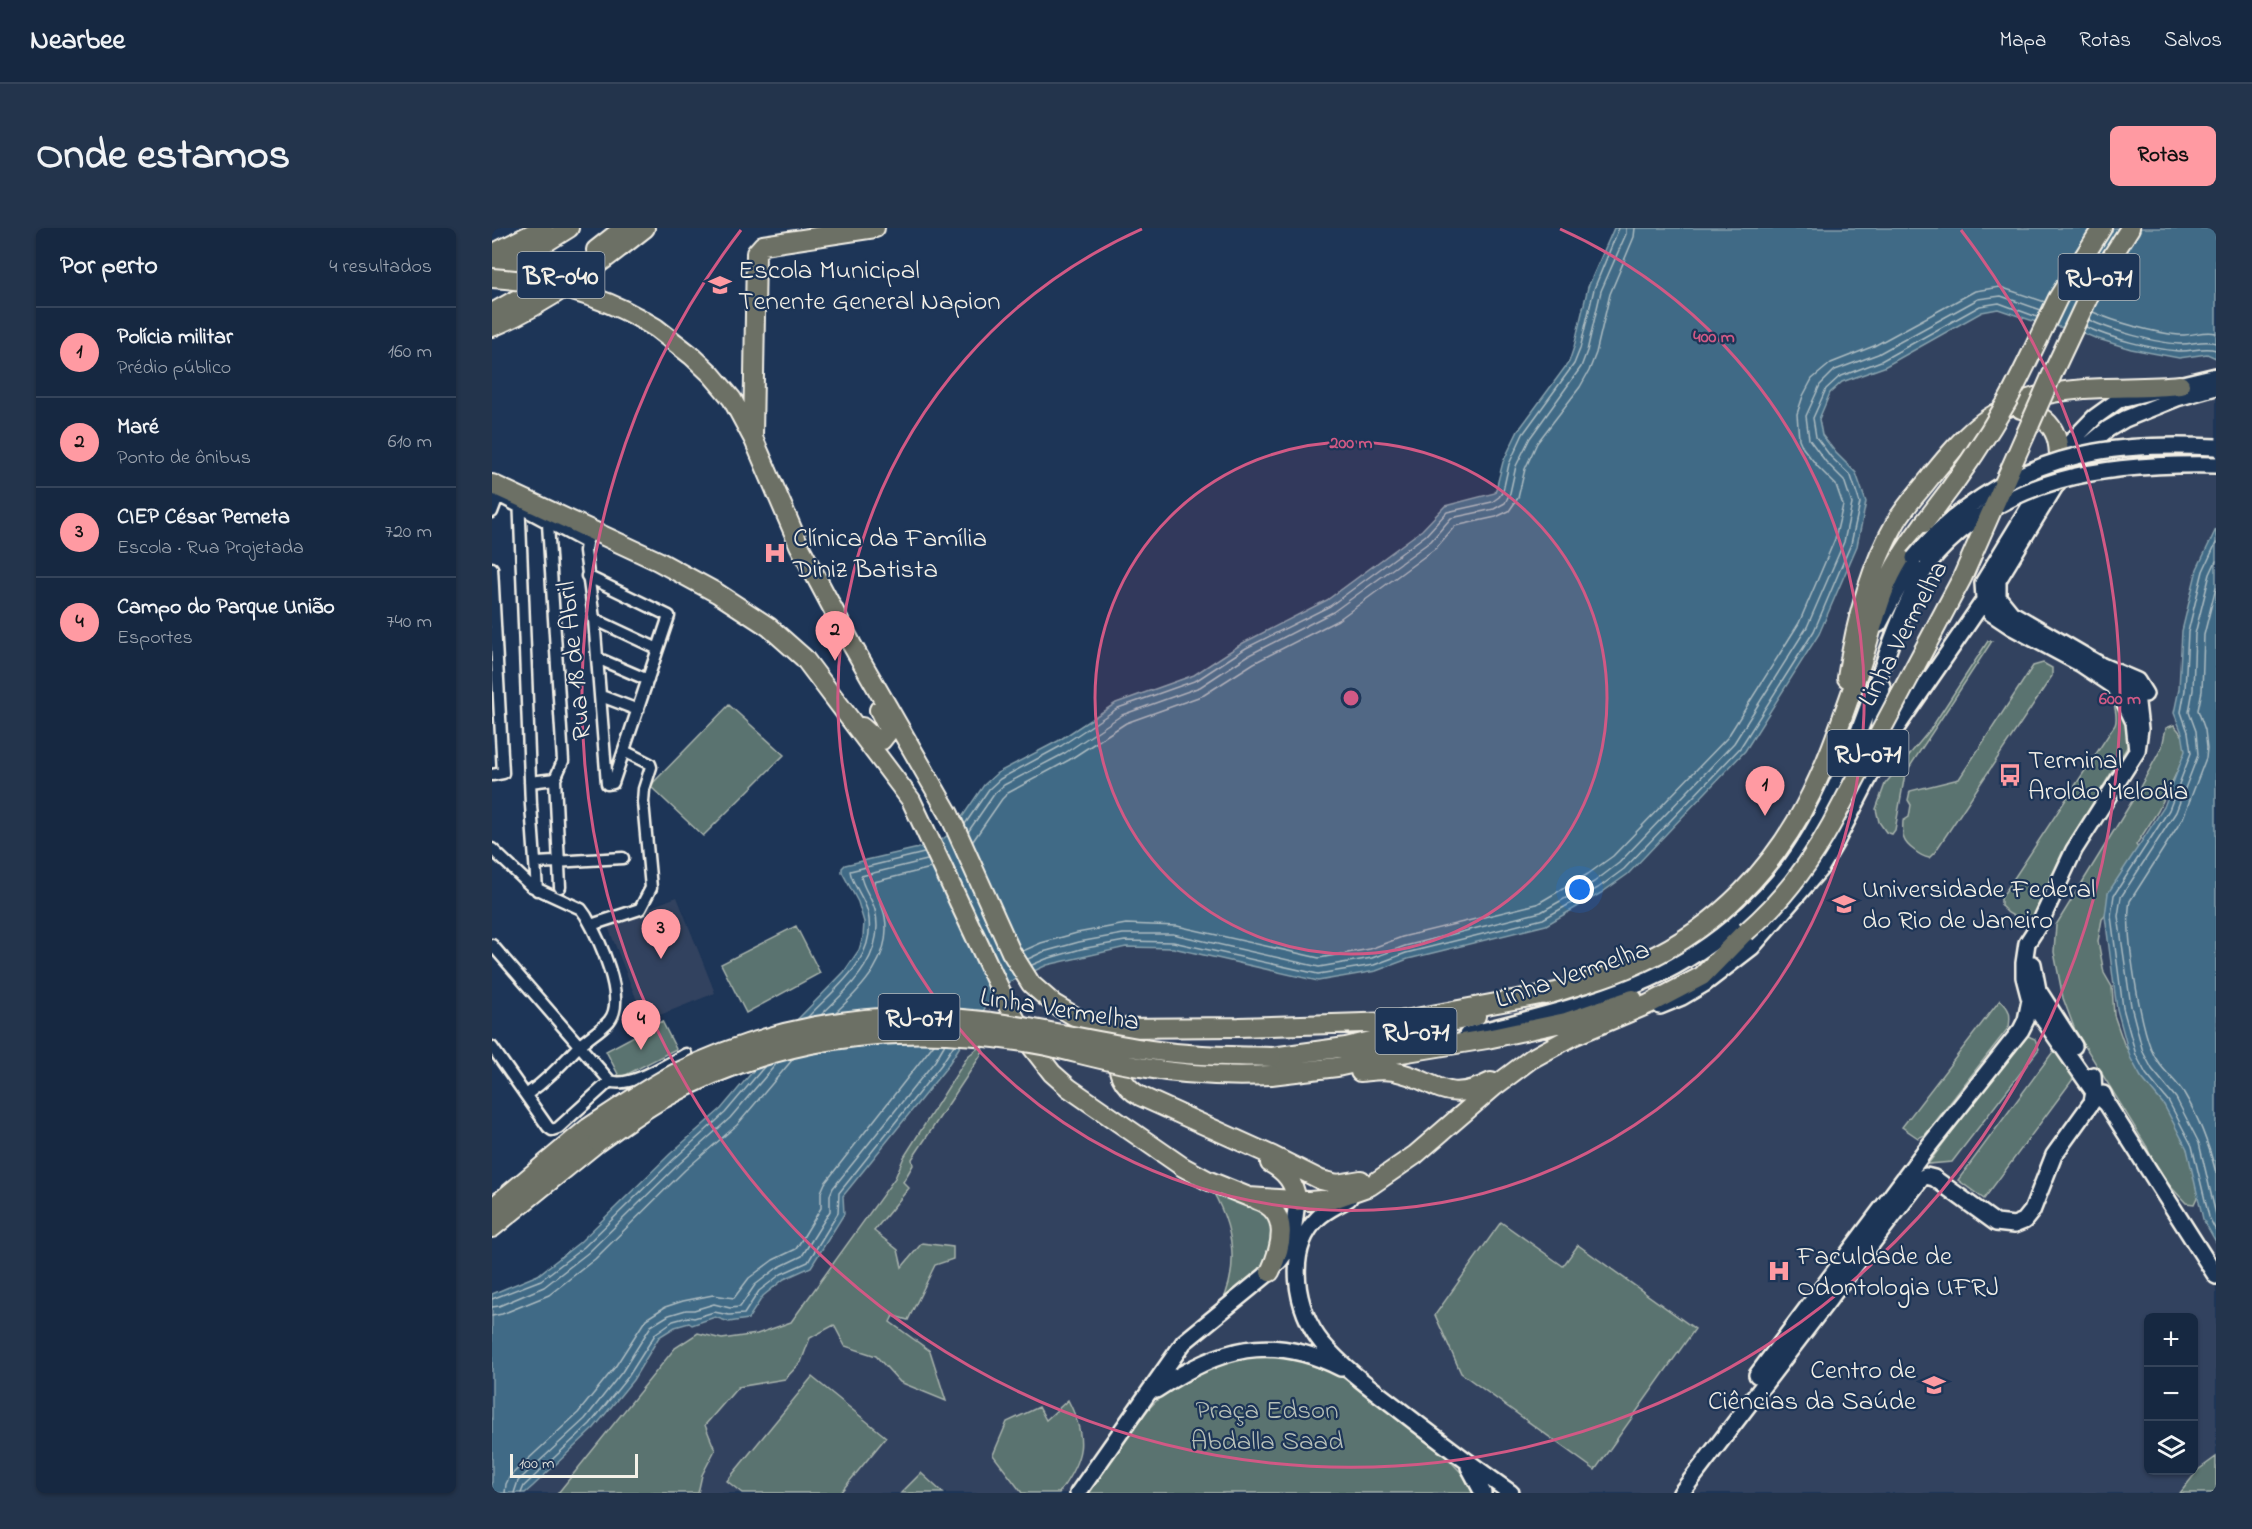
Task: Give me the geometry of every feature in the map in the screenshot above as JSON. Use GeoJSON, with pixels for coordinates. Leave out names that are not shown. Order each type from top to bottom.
{"type":"FeatureCollection","features":[{"type":"Feature","properties":{"kind":"highway"},"geometry":{"type":"LineString","coordinates":[[492,254],[543,228]]}},
{"type":"Feature","properties":{"kind":"highway","name":"BR-040"},"geometry":{"type":"LineString","coordinates":[[492,272],[569,228]]}},
{"type":"Feature","properties":{"kind":"highway","name":"BR-040"},"geometry":{"type":"LineString","coordinates":[[492,313],[580,263],[624,228]]}},
{"type":"Feature","properties":{"kind":"highway"},"geometry":{"type":"LineString","coordinates":[[492,327],[527,310],[575,280],[645,228]]}},
{"type":"Feature","properties":{"kind":"highway"},"geometry":{"type":"LineString","coordinates":[[753,437],[756,300],[754,257],[758,249],[763,245],[875,228]]}},
{"type":"Feature","properties":{"kind":"highway","name":"Linha Vermelha"},"geometry":{"type":"LineString","coordinates":[[1272,1066],[1468,1019],[1615,973],[1671,947],[1697,931],[1744,891],[1764,869],[1798,820],[1816,784],[1841,721],[1891,574],[1902,554],[1963,473],[1985,438],[2008,400],[2058,298],[2102,228]]}},
{"type":"Feature","properties":{"kind":"highway","name":"Linha Vermelha"},"geometry":{"type":"LineString","coordinates":[[492,1228],[626,1102],[676,1074],[734,1048],[799,1030],[867,1018],[965,1019],[1307,1072],[1395,1054],[1487,1039],[1594,1014],[1655,991],[1704,964],[1744,934],[1771,909],[1821,843],[1903,685],[1962,578],[2094,285],[2130,228]]}},
{"type":"Feature","properties":{"kind":"highway"},"geometry":{"type":"LineString","coordinates":[[492,278],[535,282],[571,291],[608,303],[639,318],[669,337],[711,374],[732,399],[753,437],[795,534],[852,645],[949,814],[1020,970],[1041,994],[1072,1016],[1092,1024],[1117,1028],[1239,1027]]}},
{"type":"Feature","properties":{"kind":"highway"},"geometry":{"type":"LineString","coordinates":[[1841,721],[1857,629],[1878,558],[1906,508],[1957,444],[1974,427],[1996,413],[2047,394],[2094,389],[2187,387]]}},
{"type":"Feature","properties":{"kind":"highway"},"geometry":{"type":"LineString","coordinates":[[1996,413],[2019,409],[2040,416],[2054,432],[2060,457],[2057,483]]}},
{"type":"Feature","properties":{"kind":"highway"},"geometry":{"type":"LineString","coordinates":[[494,491],[520,501],[589,536],[658,561],[737,604],[804,658],[904,789],[917,811],[1006,1002],[1018,1026],[1039,1058],[1069,1088],[1194,1173],[1221,1187],[1270,1206],[1281,1229],[1280,1244],[1270,1272]]}},
{"type":"Feature","properties":{"kind":"highway"},"geometry":{"type":"LineString","coordinates":[[830,602],[834,628],[888,726],[887,735],[882,740],[874,738],[841,707]]}},
{"type":"Feature","properties":{"kind":"highway"},"geometry":{"type":"LineString","coordinates":[[1307,1072],[1394,1071],[1439,1088],[1460,1093],[1478,1088],[1573,1036],[1598,1028],[1659,1000],[1702,976],[1744,934]]}},
{"type":"Feature","properties":{"kind":"highway","name":"Linha Vermelha"},"geometry":{"type":"LineString","coordinates":[[1239,1027],[1394,1022],[1556,992]]}},
{"type":"Feature","properties":{"kind":"highway"},"geometry":{"type":"LineString","coordinates":[[1239,1027],[1183,1037],[1137,1040],[1123,1048],[1118,1060],[1120,1073],[1130,1090],[1329,1183],[1355,1182],[1404,1162]]}},
{"type":"Feature","properties":{"kind":"highway"},"geometry":{"type":"LineString","coordinates":[[1249,1197],[1298,1201],[1332,1199],[1370,1186],[1447,1129],[1495,1086],[1531,1059]]}},
{"type":"Feature","properties":{"kind":"highway","name":"Linha Vermelha"},"geometry":{"type":"LineString","coordinates":[[492,1208],[593,1135]]}},
{"type":"Feature","properties":{"kind":"highway"},"geometry":{"type":"LineString","coordinates":[[1224,1135],[1285,1173],[1292,1183],[1298,1201]]}},
{"type":"Feature","properties":{"kind":"street"},"geometry":{"type":"LineString","coordinates":[[1598,1028],[1682,997],[1732,964],[1752,947],[1820,869],[1890,737],[1998,580],[2057,483],[2080,452],[2108,429],[2142,410],[2187,387],[2216,376]]}},
{"type":"Feature","properties":{"kind":"street"},"geometry":{"type":"LineString","coordinates":[[2137,751],[2140,729],[2136,697],[2130,689],[2118,691],[2109,682],[2081,664],[2012,627],[1998,609],[1984,598],[1982,587],[1984,580],[2060,457],[2078,433],[2112,403],[2128,397],[2187,387],[2216,387]]}},
{"type":"Feature","properties":{"kind":"street"},"geometry":{"type":"LineString","coordinates":[[1868,645],[1921,561],[1934,534],[1958,513],[2011,479],[2064,458],[2125,447],[2159,445],[2216,447]]}},
{"type":"Feature","properties":{"kind":"street"},"geometry":{"type":"LineString","coordinates":[[1869,778],[1877,741],[1886,660],[1916,585],[1921,561],[1940,549],[1971,522],[2034,487],[2099,471],[2216,465]]}},
{"type":"Feature","properties":{"kind":"street"},"geometry":{"type":"LineString","coordinates":[[492,512],[494,491]]}},
{"type":"Feature","properties":{"kind":"street"},"geometry":{"type":"LineString","coordinates":[[520,501],[530,782],[537,890]]}},
{"type":"Feature","properties":{"kind":"street"},"geometry":{"type":"LineString","coordinates":[[547,515],[563,761],[555,779],[560,887]]}},
{"type":"Feature","properties":{"kind":"street","name":"Rua 18 de Abril"},"geometry":{"type":"LineString","coordinates":[[589,536],[587,576],[594,619],[607,784],[613,783],[624,751]]}},
{"type":"Feature","properties":{"kind":"street"},"geometry":{"type":"LineString","coordinates":[[492,568],[498,774]]}},
{"type":"Feature","properties":{"kind":"street"},"geometry":{"type":"LineString","coordinates":[[587,576],[669,616],[624,751],[650,764],[651,767],[644,789],[643,802],[650,892],[645,896],[640,909],[591,925]]}},
{"type":"Feature","properties":{"kind":"street"},"geometry":{"type":"LineString","coordinates":[[1998,580],[1996,590],[1998,609]]}},
{"type":"Feature","properties":{"kind":"street"},"geometry":{"type":"LineString","coordinates":[[1959,634],[1973,622],[1998,609]]}},
{"type":"Feature","properties":{"kind":"street"},"geometry":{"type":"LineString","coordinates":[[1998,609],[2060,640],[2102,666],[2140,684],[2145,694],[2148,731],[2146,737],[2074,850],[2040,923],[2027,943],[2024,957],[2024,977],[2030,999],[2094,1092],[2107,1104]]}},
{"type":"Feature","properties":{"kind":"street"},"geometry":{"type":"LineString","coordinates":[[594,619],[658,649]]}},
{"type":"Feature","properties":{"kind":"street"},"geometry":{"type":"LineString","coordinates":[[597,658],[648,680]]}},
{"type":"Feature","properties":{"kind":"street","name":"Linha Vermelha"},"geometry":{"type":"LineString","coordinates":[[1395,1054],[1546,1014],[1630,987],[1680,963],[1730,927],[1779,880],[1810,836],[1852,750],[1886,660]]}},
{"type":"Feature","properties":{"kind":"street"},"geometry":{"type":"LineString","coordinates":[[601,696],[638,710]]}},
{"type":"Feature","properties":{"kind":"street"},"geometry":{"type":"LineString","coordinates":[[530,782],[555,779]]}},
{"type":"Feature","properties":{"kind":"street"},"geometry":{"type":"LineString","coordinates":[[492,849],[522,879],[537,890],[581,909],[591,925],[609,968],[615,1004],[610,1020],[579,1046],[549,1079],[526,1095]]}},
{"type":"Feature","properties":{"kind":"street"},"geometry":{"type":"LineString","coordinates":[[537,863],[623,858]]}},
{"type":"Feature","properties":{"kind":"street"},"geometry":{"type":"LineString","coordinates":[[2040,923],[2032,959],[2038,990],[2216,1276]]}},
{"type":"Feature","properties":{"kind":"street"},"geometry":{"type":"LineString","coordinates":[[492,945],[610,1081],[623,1083],[639,1078],[686,1054]]}},
{"type":"Feature","properties":{"kind":"street"},"geometry":{"type":"LineString","coordinates":[[1669,1493],[1924,1152],[2021,1030],[2026,1020],[2030,999]]}},
{"type":"Feature","properties":{"kind":"street"},"geometry":{"type":"LineString","coordinates":[[492,1047],[552,1130],[558,1128],[610,1081]]}},
{"type":"Feature","properties":{"kind":"street"},"geometry":{"type":"LineString","coordinates":[[1681,1493],[1915,1187],[1926,1176],[1934,1178],[1996,1223],[2007,1226],[2019,1223],[2032,1211],[2054,1155],[2089,1109],[2094,1092],[2093,1075]]}},
{"type":"Feature","properties":{"kind":"street"},"geometry":{"type":"LineString","coordinates":[[1370,1186],[1320,1216],[1304,1239],[1298,1261],[1299,1290],[1314,1332],[1355,1376],[1511,1493]]}},
{"type":"Feature","properties":{"kind":"street"},"geometry":{"type":"LineString","coordinates":[[1078,1493],[1184,1342],[1270,1272],[1286,1252],[1296,1220],[1298,1201]]}},
{"type":"Feature","properties":{"kind":"street"},"geometry":{"type":"LineString","coordinates":[[1148,1395],[1192,1367],[1247,1349],[1286,1349],[1305,1353],[1319,1357],[1355,1376]]}},
{"type":"Feature","properties":{"kind":"street"},"geometry":{"type":"LineString","coordinates":[[1465,1460],[1483,1493]]}},
{"type":"Feature","properties":{"kind":"shaded area","name":"Universidade Federal do Rio de Janeiro"},"geometry":{"type":"Polygon","coordinates":[[[1998,309],[2045,325],[2074,329],[2131,349],[2179,358],[2207,354],[2216,358],[2216,529],[2197,569],[2182,631],[2179,689],[2174,713],[2182,733],[2185,751],[2164,807],[2108,893],[2195,1183],[2203,1219],[2216,1242],[2216,1493],[525,1493],[594,1428],[633,1380],[659,1337],[675,1327],[689,1323],[692,1325],[715,1317],[729,1322],[748,1319],[763,1296],[784,1279],[811,1267],[844,1214],[843,1197],[946,1068],[996,991],[1010,982],[1047,965],[1126,947],[1173,948],[1318,981],[1376,971],[1426,955],[1745,751],[1819,634],[1857,546],[1836,453],[1822,435],[1819,419],[1830,393],[1842,382],[1884,367],[1982,312],[1998,309]]]}},
{"type":"Feature","properties":{"kind":"shaded area"},"geometry":{"type":"Polygon","coordinates":[[[677,897],[715,993],[645,1021],[607,924],[677,897]]]}},
{"type":"Feature","properties":{"kind":"green space"},"geometry":{"type":"Polygon","coordinates":[[[1988,641],[1992,641],[1905,774],[1895,830],[1892,834],[1886,832],[1879,822],[1876,809],[1885,784],[1930,730],[1988,641]]]}},
{"type":"Feature","properties":{"kind":"green space"},"geometry":{"type":"Polygon","coordinates":[[[2043,663],[2052,668],[2052,676],[1935,852],[1929,858],[1920,855],[1905,842],[1903,835],[1903,821],[1909,817],[1911,805],[1908,800],[1910,791],[1959,779],[2033,666],[2043,663]]]}},
{"type":"Feature","properties":{"kind":"green space"},"geometry":{"type":"Polygon","coordinates":[[[2115,697],[2128,720],[2129,744],[2062,853],[2031,921],[2026,923],[2008,913],[2001,906],[2001,898],[2115,725],[2115,697]]]}},
{"type":"Feature","properties":{"kind":"green space"},"geometry":{"type":"Polygon","coordinates":[[[729,705],[784,755],[703,836],[650,786],[729,705]]]}},
{"type":"Feature","properties":{"kind":"green space"},"geometry":{"type":"Polygon","coordinates":[[[2174,725],[2190,745],[2158,811],[2136,845],[2145,857],[2129,891],[2102,919],[2098,941],[2104,973],[2112,987],[2114,1015],[2124,1044],[2137,1065],[2175,1109],[2200,1191],[2194,1204],[2186,1203],[2157,1172],[2147,1147],[2075,1030],[2063,998],[2054,952],[2056,925],[2134,798],[2162,747],[2166,728],[2174,725]]]}},
{"type":"Feature","properties":{"kind":"green space"},"geometry":{"type":"Polygon","coordinates":[[[796,926],[820,973],[746,1013],[721,964],[796,926]]]}},
{"type":"Feature","properties":{"kind":"green space"},"geometry":{"type":"Polygon","coordinates":[[[2000,1000],[2009,1012],[2009,1027],[1925,1135],[1918,1138],[1902,1127],[2000,1000]]]}},
{"type":"Feature","properties":{"kind":"green space"},"geometry":{"type":"Polygon","coordinates":[[[662,1021],[676,1049],[620,1078],[606,1051],[662,1021]]]}},
{"type":"Feature","properties":{"kind":"green space"},"geometry":{"type":"Polygon","coordinates":[[[2028,1036],[2035,1039],[2039,1049],[1952,1162],[1928,1164],[2021,1038],[2028,1036]]]}},
{"type":"Feature","properties":{"kind":"green space"},"geometry":{"type":"Polygon","coordinates":[[[982,1045],[983,1052],[912,1159],[913,1165],[903,1182],[909,1188],[874,1231],[898,1250],[902,1267],[922,1243],[953,1247],[953,1259],[935,1265],[908,1320],[893,1316],[890,1322],[930,1351],[946,1401],[900,1382],[876,1356],[845,1346],[834,1325],[810,1338],[801,1362],[785,1379],[738,1387],[705,1425],[715,1450],[702,1475],[698,1493],[558,1493],[675,1348],[698,1333],[722,1339],[757,1334],[791,1322],[895,1178],[904,1157],[968,1056],[982,1045]]]}},
{"type":"Feature","properties":{"kind":"green space"},"geometry":{"type":"Polygon","coordinates":[[[2058,1045],[2076,1075],[1984,1199],[1958,1180],[2058,1045]]]}},
{"type":"Feature","properties":{"kind":"green space"},"geometry":{"type":"Polygon","coordinates":[[[1212,1190],[1270,1212],[1275,1242],[1264,1266],[1222,1303],[1231,1274],[1231,1245],[1225,1217],[1212,1190]]]}},
{"type":"Feature","properties":{"kind":"green space"},"geometry":{"type":"Polygon","coordinates":[[[1501,1222],[1563,1266],[1578,1245],[1695,1329],[1595,1470],[1461,1373],[1435,1315],[1501,1222]]]}},
{"type":"Feature","properties":{"kind":"green space","name":"Praça Edson Abdalla Saad"},"geometry":{"type":"Polygon","coordinates":[[[1258,1355],[1309,1363],[1351,1383],[1437,1449],[1458,1469],[1477,1493],[1085,1493],[1127,1434],[1176,1384],[1206,1369],[1258,1355]]]}},
{"type":"Feature","properties":{"kind":"green space"},"geometry":{"type":"Polygon","coordinates":[[[812,1377],[886,1437],[840,1493],[742,1493],[727,1481],[812,1377]]]}},
{"type":"Feature","properties":{"kind":"green space"},"geometry":{"type":"Polygon","coordinates":[[[1068,1400],[1081,1437],[1074,1469],[1059,1493],[1022,1493],[993,1455],[1007,1422],[1039,1407],[1046,1420],[1068,1400]]]}},
{"type":"Feature","properties":{"kind":"green space"},"geometry":{"type":"Polygon","coordinates":[[[2216,1457],[2216,1493],[2180,1493],[2194,1475],[2198,1475],[2198,1470],[2216,1457]]]}},
{"type":"Feature","properties":{"kind":"green space"},"geometry":{"type":"Polygon","coordinates":[[[921,1473],[943,1493],[901,1493],[921,1473]]]}},
{"type":"Feature","properties":{"kind":"water"},"geometry":{"type":"Polygon","coordinates":[[[1614,228],[2216,228],[2216,358],[2207,354],[2179,358],[2131,349],[2074,329],[2045,325],[1998,309],[1982,312],[1884,367],[1842,382],[1830,393],[1819,419],[1822,435],[1856,473],[1866,502],[1857,546],[1819,634],[1745,751],[1628,874],[1601,893],[1546,925],[1408,959],[1376,971],[1318,981],[1173,948],[1126,947],[1047,965],[1010,982],[996,991],[946,1068],[843,1196],[844,1214],[811,1267],[784,1279],[763,1296],[748,1319],[729,1322],[715,1317],[692,1325],[689,1323],[675,1327],[659,1337],[633,1380],[594,1428],[533,1486],[525,1493],[492,1493],[492,1294],[538,1275],[580,1242],[670,1154],[721,1109],[792,1025],[844,972],[859,950],[864,922],[858,902],[842,868],[845,865],[936,844],[952,832],[984,785],[997,773],[1058,741],[1116,703],[1194,675],[1243,643],[1327,600],[1422,530],[1445,506],[1495,493],[1503,462],[1518,431],[1569,362],[1588,287],[1614,228]]]}},
{"type":"Feature","properties":{"kind":"water"},"geometry":{"type":"Polygon","coordinates":[[[2216,529],[2216,1242],[2203,1219],[2187,1149],[2164,1105],[2141,1077],[2130,1057],[2117,1009],[2105,916],[2108,893],[2164,807],[2185,751],[2182,733],[2174,713],[2179,689],[2182,631],[2197,569],[2216,529]]]}},
{"type":"Feature","properties":{"kind":"place","name":"Escola Municipal Tenente General Napion"},"geometry":{"type":"Point","coordinates":[720,285]}},
{"type":"Feature","properties":{"kind":"place","name":"Clínica da Família Diniz Batista"},"geometry":{"type":"Point","coordinates":[775,553]}},
{"type":"Feature","properties":{"kind":"place","name":"Maré"},"geometry":{"type":"Point","coordinates":[835,661]}},
{"type":"Feature","properties":{"kind":"place","name":"Terminal Aroldo Melodia"},"geometry":{"type":"Point","coordinates":[2010,775]}},
{"type":"Feature","properties":{"kind":"place","name":"Polícia militar"},"geometry":{"type":"Point","coordinates":[1765,816]}},
{"type":"Feature","properties":{"kind":"place","name":"Universidade Federal do Rio de Janeiro"},"geometry":{"type":"Point","coordinates":[1844,904]}},
{"type":"Feature","properties":{"kind":"place","name":"CIEP César Perneta"},"geometry":{"type":"Point","coordinates":[661,959]}},
{"type":"Feature","properties":{"kind":"place","name":"Campo do Parque União"},"geometry":{"type":"Point","coordinates":[641,1050]}},
{"type":"Feature","properties":{"kind":"place","name":"Faculdade de Odontologia UFRJ"},"geometry":{"type":"Point","coordinates":[1779,1271]}},
{"type":"Feature","properties":{"kind":"place","name":"Centro de Ciências da Saúde"},"geometry":{"type":"Point","coordinates":[1934,1385]}}]}
